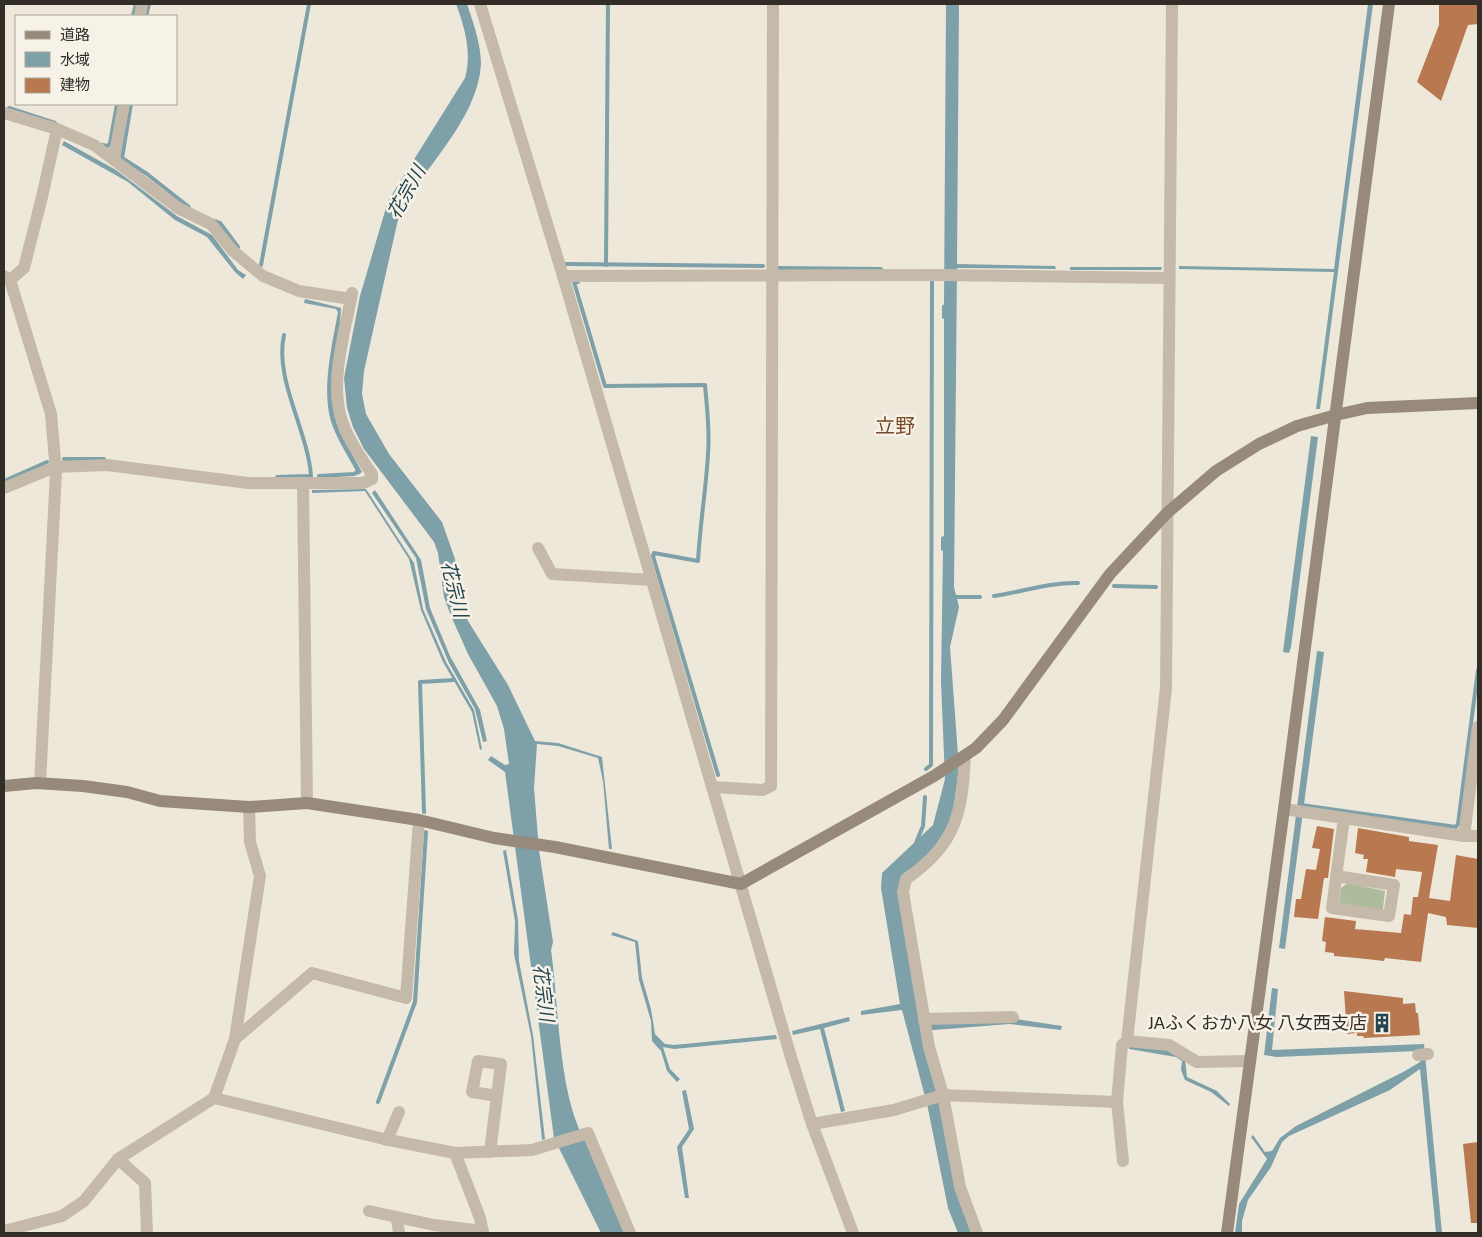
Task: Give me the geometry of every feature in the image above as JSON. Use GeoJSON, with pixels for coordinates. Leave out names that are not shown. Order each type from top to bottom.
{"type":"FeatureCollection","features":[{"type":"Feature","properties":{"kind":"street"},"geometry":{"type":"LineString","coordinates":[[480,4],[564,276],[812,1124],[853,1233]]}},
{"type":"Feature","properties":{"kind":"street"},"geometry":{"type":"LineString","coordinates":[[712,787],[763,790],[771,786],[773,4]]}},
{"type":"Feature","properties":{"kind":"street"},"geometry":{"type":"LineString","coordinates":[[1127,1041],[1166,688],[1172,4]]}},
{"type":"Feature","properties":{"kind":"street"},"geometry":{"type":"LineString","coordinates":[[1227,1233],[1336,415],[1388,4]]}},
{"type":"Feature","properties":{"kind":"street"},"geometry":{"type":"LineString","coordinates":[[114,158],[124,105]]}},
{"type":"Feature","properties":{"kind":"street"},"geometry":{"type":"LineString","coordinates":[[4,113],[57,128],[94,145],[114,158],[178,208],[211,224],[233,251],[263,276],[299,291],[351,296],[338,374],[339,403],[343,422],[354,447],[372,474],[372,479],[363,483],[248,483],[107,465],[55,467],[4,488]]}},
{"type":"Feature","properties":{"kind":"street"},"geometry":{"type":"LineString","coordinates":[[40,783],[55,467],[51,414],[7,278],[24,268],[57,128]]}},
{"type":"Feature","properties":{"kind":"street"},"geometry":{"type":"LineString","coordinates":[[564,276],[960,275],[1169,278]]}},
{"type":"Feature","properties":{"kind":"street"},"geometry":{"type":"LineString","coordinates":[[4,786],[40,783],[127,792],[160,801],[249,807],[307,803],[419,820],[494,838],[555,847],[741,884],[965,756],[1003,720],[1110,574],[1167,513],[1216,471],[1259,444],[1298,426],[1336,415],[1368,408],[1478,403]]}},
{"type":"Feature","properties":{"kind":"street"},"geometry":{"type":"LineString","coordinates":[[303,484],[307,803]]}},
{"type":"Feature","properties":{"kind":"street"},"geometry":{"type":"LineString","coordinates":[[538,548],[552,574],[652,580]]}},
{"type":"Feature","properties":{"kind":"street"},"geometry":{"type":"LineString","coordinates":[[1464,836],[1478,727]]}},
{"type":"Feature","properties":{"kind":"street"},"geometry":{"type":"LineString","coordinates":[[965,756],[963,794],[958,820],[927,865],[906,879],[903,892],[929,1047],[943,1095],[960,1187],[977,1233]]}},
{"type":"Feature","properties":{"kind":"street"},"geometry":{"type":"LineString","coordinates":[[4,1231],[62,1216],[84,1201],[118,1160],[214,1098],[235,1039],[260,876],[250,842],[249,807]]}},
{"type":"Feature","properties":{"kind":"street"},"geometry":{"type":"LineString","coordinates":[[1284,809],[1464,836],[1478,836]]}},
{"type":"Feature","properties":{"kind":"street"},"geometry":{"type":"LineString","coordinates":[[1336,876],[1394,885],[1388,916],[1332,908],[1336,876],[1344,818]]}},
{"type":"Feature","properties":{"kind":"street"},"geometry":{"type":"LineString","coordinates":[[235,1039],[312,973],[406,998],[419,820]]}},
{"type":"Feature","properties":{"kind":"street"},"geometry":{"type":"LineString","coordinates":[[924,1019],[1013,1017]]}},
{"type":"Feature","properties":{"kind":"street"},"geometry":{"type":"LineString","coordinates":[[1123,1160],[1117,1102],[1119,1056],[1122,1045],[1127,1041],[1169,1045],[1197,1062],[1250,1061]]}},
{"type":"Feature","properties":{"kind":"street"},"geometry":{"type":"LineString","coordinates":[[812,1124],[894,1110],[943,1095],[1117,1102]]}},
{"type":"Feature","properties":{"kind":"street"},"geometry":{"type":"LineString","coordinates":[[490,1152],[497,1107],[496,1096]]}},
{"type":"Feature","properties":{"kind":"street"},"geometry":{"type":"LineString","coordinates":[[214,1098],[386,1140],[455,1153],[532,1150],[588,1133],[630,1233]]}},
{"type":"Feature","properties":{"kind":"street"},"geometry":{"type":"LineString","coordinates":[[386,1140],[399,1112]]}},
{"type":"Feature","properties":{"kind":"street"},"geometry":{"type":"LineString","coordinates":[[369,1211],[440,1229],[483,1232],[455,1153]]}},
{"type":"Feature","properties":{"kind":"street"},"geometry":{"type":"LineString","coordinates":[[118,1160],[144,1183],[147,1233]]}},
{"type":"Feature","properties":{"kind":"street"},"geometry":{"type":"LineString","coordinates":[[397,1219],[399,1233]]}},
{"type":"Feature","properties":{"kind":"green space"},"geometry":{"type":"Polygon","coordinates":[[[1348,883],[1385,891],[1383,909],[1380,911],[1341,905],[1339,902],[1341,888],[1348,883]]]}},
{"type":"Feature","properties":{"kind":"water","name":"花宗川"},"geometry":{"type":"Polygon","coordinates":[[[456,4],[467,4],[476,33],[481,64],[478,85],[460,124],[409,197],[399,215],[364,371],[362,394],[366,414],[389,454],[442,522],[455,559],[460,597],[468,621],[508,685],[535,741],[558,743],[602,757],[612,849],[609,849],[603,781],[598,758],[558,746],[537,744],[534,788],[539,850],[553,942],[551,950],[561,1050],[570,1101],[577,1123],[624,1233],[601,1233],[554,1138],[505,772],[488,760],[491,756],[505,765],[509,764],[504,729],[497,706],[468,654],[451,616],[444,597],[438,553],[434,542],[364,449],[353,427],[347,408],[344,378],[360,296],[388,201],[465,78],[468,59],[467,41],[456,4]]]}},
{"type":"Feature","properties":{"kind":"water"},"geometry":{"type":"Polygon","coordinates":[[[946,4],[959,4],[957,264],[1055,266],[1056,269],[957,268],[954,587],[959,607],[950,647],[959,768],[952,820],[926,860],[903,875],[920,1025],[1010,1018],[1062,1026],[1061,1030],[1010,1024],[921,1031],[974,1233],[958,1233],[948,1208],[927,1104],[902,1010],[861,1015],[861,1011],[900,1004],[881,888],[882,873],[933,825],[945,779],[941,681],[943,551],[941,550],[941,537],[944,536],[944,319],[942,318],[942,306],[944,304],[946,4]]]}},
{"type":"Feature","properties":{"kind":"water"},"geometry":{"type":"Polygon","coordinates":[[[1368,4],[1373,4],[1320,409],[1316,409],[1334,272],[1179,269],[1179,266],[1334,269],[1368,4]]]}},
{"type":"Feature","properties":{"kind":"water"},"geometry":{"type":"Polygon","coordinates":[[[64,141],[116,170],[177,216],[212,235],[238,270],[246,275],[243,279],[235,272],[207,237],[175,220],[128,182],[62,145],[64,141]]]}},
{"type":"Feature","properties":{"kind":"water"},"geometry":{"type":"Polygon","coordinates":[[[1070,267],[1162,267],[1161,270],[1070,270],[1070,267]]]}},
{"type":"Feature","properties":{"kind":"water"},"geometry":{"type":"Polygon","coordinates":[[[305,299],[341,308],[334,413],[340,432],[362,472],[358,475],[333,427],[327,399],[328,369],[338,312],[336,309],[304,303],[305,299]]]}},
{"type":"Feature","properties":{"kind":"water"},"geometry":{"type":"Polygon","coordinates":[[[1311,436],[1318,437],[1289,653],[1283,652],[1311,436]]]}},
{"type":"Feature","properties":{"kind":"water"},"geometry":{"type":"Polygon","coordinates":[[[366,489],[414,563],[423,609],[446,662],[474,710],[482,749],[480,750],[472,712],[443,662],[421,610],[409,559],[365,491],[312,493],[312,490],[366,489]]]}},
{"type":"Feature","properties":{"kind":"water"},"geometry":{"type":"Polygon","coordinates":[[[375,490],[421,560],[430,608],[450,656],[480,710],[487,741],[483,742],[475,709],[449,663],[426,609],[416,558],[372,493],[375,490]]]}},
{"type":"Feature","properties":{"kind":"water"},"geometry":{"type":"Polygon","coordinates":[[[1317,651],[1324,652],[1285,949],[1279,948],[1317,651]]]}},
{"type":"Feature","properties":{"kind":"water"},"geometry":{"type":"Polygon","coordinates":[[[506,850],[518,920],[519,961],[533,1035],[545,1139],[542,1140],[531,1036],[514,954],[515,921],[503,851],[506,850]]]}},
{"type":"Feature","properties":{"kind":"water"},"geometry":{"type":"Polygon","coordinates":[[[613,932],[638,941],[642,978],[651,1009],[655,1034],[665,1044],[674,1045],[776,1035],[777,1039],[674,1049],[663,1047],[670,1069],[680,1079],[677,1082],[667,1071],[661,1051],[652,1041],[651,1021],[639,980],[635,942],[611,935],[613,932]]]}},
{"type":"Feature","properties":{"kind":"water"},"geometry":{"type":"Polygon","coordinates":[[[1272,988],[1278,989],[1272,1050],[1424,1044],[1442,1233],[1436,1233],[1420,1069],[1390,1090],[1289,1136],[1282,1142],[1271,1167],[1248,1200],[1242,1221],[1242,1233],[1235,1233],[1239,1204],[1267,1159],[1251,1137],[1253,1135],[1265,1152],[1272,1151],[1280,1138],[1296,1126],[1420,1062],[1417,1051],[1277,1057],[1264,1055],[1272,988]]]}},
{"type":"Feature","properties":{"kind":"water"},"geometry":{"type":"Polygon","coordinates":[[[849,1017],[850,1021],[824,1028],[845,1111],[841,1112],[820,1029],[793,1035],[792,1031],[849,1017]]]}},
{"type":"Feature","properties":{"kind":"water"},"geometry":{"type":"Polygon","coordinates":[[[1129,1045],[1166,1050],[1185,1059],[1187,1077],[1217,1091],[1230,1104],[1229,1106],[1211,1092],[1185,1080],[1181,1070],[1182,1061],[1176,1057],[1129,1049],[1129,1045]]]}},
{"type":"Feature","properties":{"kind":"water"},"geometry":{"type":"Polygon","coordinates":[[[686,1090],[694,1129],[682,1147],[689,1198],[685,1198],[677,1147],[689,1129],[682,1091],[686,1090]]]}},
{"type":"Feature","properties":{"kind":"building"},"geometry":{"type":"Polygon","coordinates":[[[1439,4],[1478,4],[1478,24],[1468,25],[1441,101],[1417,82],[1439,25],[1439,4]]]}},
{"type":"Feature","properties":{"kind":"building"},"geometry":{"type":"Polygon","coordinates":[[[1317,826],[1334,829],[1328,878],[1324,878],[1318,919],[1294,917],[1296,899],[1301,899],[1306,869],[1316,870],[1320,849],[1312,848],[1317,826]]]}},
{"type":"Feature","properties":{"kind":"building"},"geometry":{"type":"Polygon","coordinates":[[[1358,828],[1409,837],[1409,841],[1438,845],[1429,898],[1450,901],[1456,855],[1478,859],[1478,928],[1447,925],[1446,917],[1428,913],[1421,962],[1385,958],[1384,961],[1334,956],[1334,953],[1325,952],[1326,942],[1322,941],[1325,917],[1356,921],[1355,929],[1401,933],[1404,914],[1411,915],[1413,897],[1418,897],[1422,872],[1396,869],[1395,877],[1366,872],[1368,859],[1363,859],[1364,855],[1355,853],[1358,828]]]}},
{"type":"Feature","properties":{"kind":"building","name":"JAふくおか八女 八女西支店"},"geometry":{"type":"Polygon","coordinates":[[[1344,991],[1403,998],[1403,1004],[1415,1003],[1420,1035],[1364,1038],[1363,1036],[1357,1036],[1357,1033],[1347,1034],[1344,991]]]}},
{"type":"Feature","properties":{"kind":"building"},"geometry":{"type":"Polygon","coordinates":[[[1478,1142],[1478,1223],[1471,1223],[1463,1144],[1478,1142]]]}},
{"type":"Feature","properties":{"kind":"waterway"},"geometry":{"type":"LineString","coordinates":[[133,15],[136,4]]}},
{"type":"Feature","properties":{"kind":"waterway"},"geometry":{"type":"LineString","coordinates":[[146,15],[149,4]]}},
{"type":"Feature","properties":{"kind":"waterway"},"geometry":{"type":"LineString","coordinates":[[261,265],[309,4]]}},
{"type":"Feature","properties":{"kind":"waterway"},"geometry":{"type":"LineString","coordinates":[[606,265],[608,4]]}},
{"type":"Feature","properties":{"kind":"waterway"},"geometry":{"type":"LineString","coordinates":[[102,145],[108,146],[110,143],[117,105]]}},
{"type":"Feature","properties":{"kind":"waterway"},"geometry":{"type":"LineString","coordinates":[[131,105],[122,158],[147,174],[189,207]]}},
{"type":"Feature","properties":{"kind":"waterway"},"geometry":{"type":"LineString","coordinates":[[9,108],[55,123]]}},
{"type":"Feature","properties":{"kind":"waterway"},"geometry":{"type":"LineString","coordinates":[[215,221],[220,223],[238,247]]}},
{"type":"Feature","properties":{"kind":"waterway"},"geometry":{"type":"LineString","coordinates":[[566,264],[763,266]]}},
{"type":"Feature","properties":{"kind":"waterway"},"geometry":{"type":"LineString","coordinates":[[776,268],[881,269]]}},
{"type":"Feature","properties":{"kind":"waterway"},"geometry":{"type":"LineString","coordinates":[[578,282],[574,282],[605,386],[705,385],[709,445],[698,561],[654,553],[653,556],[718,775]]}},
{"type":"Feature","properties":{"kind":"waterway"},"geometry":{"type":"LineString","coordinates":[[926,769],[931,765],[932,282]]}},
{"type":"Feature","properties":{"kind":"waterway"},"geometry":{"type":"LineString","coordinates":[[277,477],[311,476],[309,459],[287,387],[282,352],[284,335]]}},
{"type":"Feature","properties":{"kind":"waterway"},"geometry":{"type":"LineString","coordinates":[[64,459],[104,459]]}},
{"type":"Feature","properties":{"kind":"waterway"},"geometry":{"type":"LineString","coordinates":[[4,481],[47,462]]}},
{"type":"Feature","properties":{"kind":"waterway"},"geometry":{"type":"LineString","coordinates":[[319,476],[354,474],[359,471]]}},
{"type":"Feature","properties":{"kind":"waterway"},"geometry":{"type":"LineString","coordinates":[[994,596],[1046,586],[1078,583]]}},
{"type":"Feature","properties":{"kind":"waterway"},"geometry":{"type":"LineString","coordinates":[[1114,586],[1156,587]]}},
{"type":"Feature","properties":{"kind":"waterway"},"geometry":{"type":"LineString","coordinates":[[955,597],[980,597]]}},
{"type":"Feature","properties":{"kind":"waterway"},"geometry":{"type":"LineString","coordinates":[[1301,803],[1301,805],[1456,827],[1458,824],[1478,670]]}},
{"type":"Feature","properties":{"kind":"waterway"},"geometry":{"type":"LineString","coordinates":[[424,812],[420,682],[454,680]]}},
{"type":"Feature","properties":{"kind":"waterway"},"geometry":{"type":"LineString","coordinates":[[916,843],[923,826],[925,797]]}},
{"type":"Feature","properties":{"kind":"waterway"},"geometry":{"type":"LineString","coordinates":[[378,1102],[415,1002],[426,832]]}},
{"type":"Feature","properties":{"kind":"place","name":"JAふくおか八女 八女西支店"},"geometry":{"type":"Point","coordinates":[1382,1023]}},
{"type":"Feature","properties":{"kind":"district","name":"立野"},"geometry":{"type":"Point","coordinates":[895,426]}}]}
